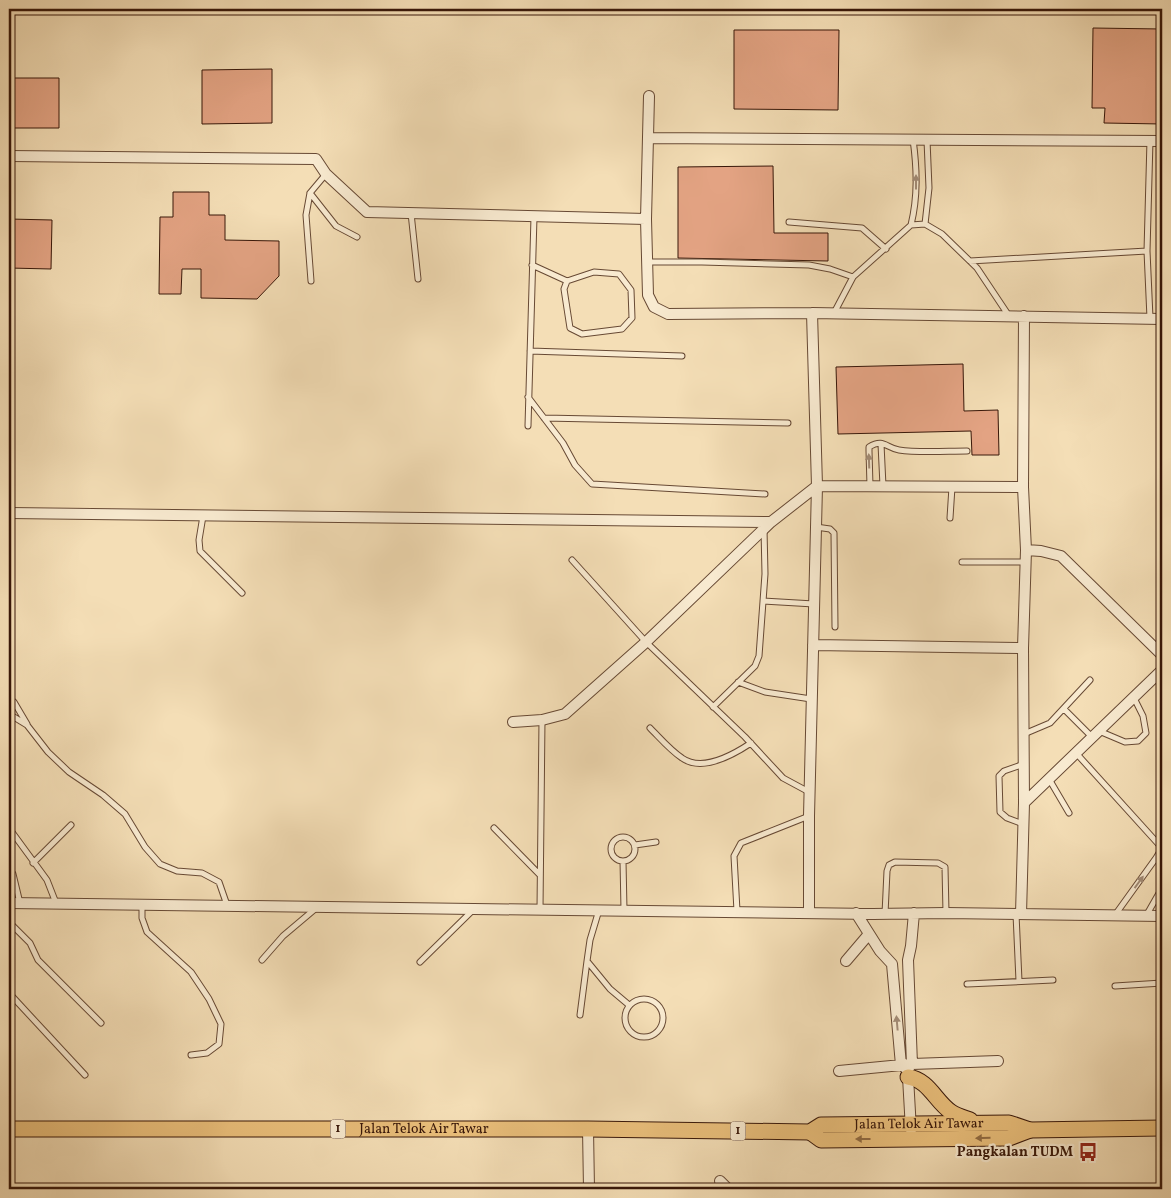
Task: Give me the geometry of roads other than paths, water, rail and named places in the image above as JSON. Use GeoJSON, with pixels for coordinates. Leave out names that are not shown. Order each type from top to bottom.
{"type":"FeatureCollection","features":[{"type":"Feature","properties":{"kind":"main road"},"geometry":{"type":"LineString","coordinates":[[907,1069],[923,1082],[952,1113],[978,1123]]}},
{"type":"Feature","properties":{"kind":"main road","name":"Jalan Telok Air Tawar"},"geometry":{"type":"LineString","coordinates":[[9,1129],[588,1129],[810,1132],[821,1125],[911,1123],[1009,1123],[1030,1130],[1162,1128]]}},
{"type":"Feature","properties":{"kind":"main road","name":"Jalan Telok Air Tawar"},"geometry":{"type":"LineString","coordinates":[[810,1132],[821,1140],[1010,1138],[1030,1130]]}},
{"type":"Feature","properties":{"kind":"street"},"geometry":{"type":"LineString","coordinates":[[649,96],[646,219],[648,295],[654,307],[668,314],[812,313],[1162,319]]}},
{"type":"Feature","properties":{"kind":"street"},"geometry":{"type":"LineString","coordinates":[[649,138],[1162,140]]}},
{"type":"Feature","properties":{"kind":"street"},"geometry":{"type":"LineString","coordinates":[[9,156],[316,159],[326,174],[367,212],[646,219]]}},
{"type":"Feature","properties":{"kind":"street"},"geometry":{"type":"LineString","coordinates":[[809,912],[809,793],[817,486],[812,313]]}},
{"type":"Feature","properties":{"kind":"street"},"geometry":{"type":"LineString","coordinates":[[1018,914],[1024,825],[1026,550],[1023,487],[1024,316]]}},
{"type":"Feature","properties":{"kind":"street"},"geometry":{"type":"LineString","coordinates":[[512,722],[542,720],[564,714],[646,642],[768,526],[817,486],[1023,487]]}},
{"type":"Feature","properties":{"kind":"street"},"geometry":{"type":"LineString","coordinates":[[9,513],[768,526]]}},
{"type":"Feature","properties":{"kind":"street"},"geometry":{"type":"LineString","coordinates":[[1026,550],[1041,551],[1061,556],[1162,655]]}},
{"type":"Feature","properties":{"kind":"street"},"geometry":{"type":"LineString","coordinates":[[813,645],[1024,648]]}},
{"type":"Feature","properties":{"kind":"street"},"geometry":{"type":"LineString","coordinates":[[1024,803],[1162,670]]}},
{"type":"Feature","properties":{"kind":"street"},"geometry":{"type":"LineString","coordinates":[[9,903],[1162,916]]}},
{"type":"Feature","properties":{"kind":"street"},"geometry":{"type":"LineString","coordinates":[[856,913],[880,951],[892,964],[907,1069],[912,1139]]}},
{"type":"Feature","properties":{"kind":"street"},"geometry":{"type":"LineString","coordinates":[[907,1069],[908,960],[914,913]]}},
{"type":"Feature","properties":{"kind":"street"},"geometry":{"type":"LineString","coordinates":[[846,961],[869,934]]}},
{"type":"Feature","properties":{"kind":"street"},"geometry":{"type":"LineString","coordinates":[[892,964],[899,965],[908,960]]}},
{"type":"Feature","properties":{"kind":"street"},"geometry":{"type":"LineString","coordinates":[[839,1071],[907,1069],[998,1061]]}},
{"type":"Feature","properties":{"kind":"street"},"geometry":{"type":"LineString","coordinates":[[588,1129],[589,1189]]}},
{"type":"Feature","properties":{"kind":"street"},"geometry":{"type":"LineString","coordinates":[[720,1181],[728,1189]]}},
{"type":"Feature","properties":{"kind":"lane"},"geometry":{"type":"LineString","coordinates":[[833,314],[853,277],[911,225],[916,202],[916,164],[913,139]]}},
{"type":"Feature","properties":{"kind":"lane"},"geometry":{"type":"LineString","coordinates":[[925,224],[929,188],[927,139]]}},
{"type":"Feature","properties":{"kind":"lane"},"geometry":{"type":"LineString","coordinates":[[1150,140],[1146,251],[1150,318]]}},
{"type":"Feature","properties":{"kind":"lane"},"geometry":{"type":"LineString","coordinates":[[311,281],[306,215],[310,193],[326,174]]}},
{"type":"Feature","properties":{"kind":"lane"},"geometry":{"type":"LineString","coordinates":[[310,193],[336,226],[357,237]]}},
{"type":"Feature","properties":{"kind":"lane"},"geometry":{"type":"LineString","coordinates":[[411,213],[418,279]]}},
{"type":"Feature","properties":{"kind":"lane"},"geometry":{"type":"LineString","coordinates":[[528,426],[534,217]]}},
{"type":"Feature","properties":{"kind":"lane"},"geometry":{"type":"LineString","coordinates":[[789,222],[862,228],[886,248]]}},
{"type":"Feature","properties":{"kind":"lane"},"geometry":{"type":"LineString","coordinates":[[911,225],[925,224],[942,234],[977,268],[1009,316]]}},
{"type":"Feature","properties":{"kind":"lane"},"geometry":{"type":"LineString","coordinates":[[970,261],[1146,251]]}},
{"type":"Feature","properties":{"kind":"lane"},"geometry":{"type":"LineString","coordinates":[[647,262],[809,265],[830,269],[853,277]]}},
{"type":"Feature","properties":{"kind":"lane"},"geometry":{"type":"LineString","coordinates":[[532,265],[567,281],[594,272],[619,274],[631,290],[632,318],[622,329],[582,334],[570,328],[564,289],[567,281]]}},
{"type":"Feature","properties":{"kind":"lane"},"geometry":{"type":"LineString","coordinates":[[530,351],[682,356]]}},
{"type":"Feature","properties":{"kind":"lane"},"geometry":{"type":"LineString","coordinates":[[528,398],[564,443],[576,465],[592,484],[765,494]]}},
{"type":"Feature","properties":{"kind":"lane"},"geometry":{"type":"LineString","coordinates":[[544,418],[788,423]]}},
{"type":"Feature","properties":{"kind":"lane"},"geometry":{"type":"LineString","coordinates":[[881,444],[883,486]]}},
{"type":"Feature","properties":{"kind":"lane"},"geometry":{"type":"LineString","coordinates":[[870,486],[869,447],[886,444],[897,450],[967,451]]}},
{"type":"Feature","properties":{"kind":"lane"},"geometry":{"type":"LineString","coordinates":[[950,518],[952,487]]}},
{"type":"Feature","properties":{"kind":"lane"},"geometry":{"type":"LineString","coordinates":[[203,515],[199,540],[200,551],[242,593]]}},
{"type":"Feature","properties":{"kind":"lane"},"geometry":{"type":"LineString","coordinates":[[713,706],[755,666],[759,656],[768,526]]}},
{"type":"Feature","properties":{"kind":"lane"},"geometry":{"type":"LineString","coordinates":[[816,527],[830,529],[834,533],[834,626]]}},
{"type":"Feature","properties":{"kind":"lane"},"geometry":{"type":"LineString","coordinates":[[572,560],[646,642],[751,743],[783,778],[809,793]]}},
{"type":"Feature","properties":{"kind":"lane"},"geometry":{"type":"LineString","coordinates":[[962,562],[1026,562]]}},
{"type":"Feature","properties":{"kind":"lane"},"geometry":{"type":"LineString","coordinates":[[763,601],[814,604]]}},
{"type":"Feature","properties":{"kind":"lane"},"geometry":{"type":"LineString","coordinates":[[1024,735],[1050,723],[1090,680]]}},
{"type":"Feature","properties":{"kind":"lane"},"geometry":{"type":"LineString","coordinates":[[738,682],[764,692],[812,699]]}},
{"type":"Feature","properties":{"kind":"lane"},"geometry":{"type":"LineString","coordinates":[[9,698],[14,702],[27,725],[48,752],[69,772],[103,795],[125,814],[145,847],[160,864],[177,871],[202,873],[219,882],[227,906]]}},
{"type":"Feature","properties":{"kind":"lane"},"geometry":{"type":"LineString","coordinates":[[1064,709],[1096,734],[1125,742],[1138,742],[1146,734],[1143,716],[1133,698]]}},
{"type":"Feature","properties":{"kind":"lane"},"geometry":{"type":"LineString","coordinates":[[9,714],[27,725]]}},
{"type":"Feature","properties":{"kind":"lane"},"geometry":{"type":"LineString","coordinates":[[540,909],[542,720]]}},
{"type":"Feature","properties":{"kind":"lane"},"geometry":{"type":"LineString","coordinates":[[650,728],[682,758],[697,764],[730,756],[751,743]]}},
{"type":"Feature","properties":{"kind":"lane"},"geometry":{"type":"LineString","coordinates":[[1076,753],[1162,848],[1114,915]]}},
{"type":"Feature","properties":{"kind":"lane"},"geometry":{"type":"LineString","coordinates":[[1024,764],[1004,771],[999,776],[999,803],[1000,812],[1007,818],[1024,825]]}},
{"type":"Feature","properties":{"kind":"lane"},"geometry":{"type":"LineString","coordinates":[[1050,779],[1069,813]]}},
{"type":"Feature","properties":{"kind":"lane"},"geometry":{"type":"LineString","coordinates":[[737,911],[734,856],[741,843],[809,816]]}},
{"type":"Feature","properties":{"kind":"lane"},"geometry":{"type":"LineString","coordinates":[[33,863],[71,825]]}},
{"type":"Feature","properties":{"kind":"lane"},"geometry":{"type":"LineString","coordinates":[[9,828],[47,880],[56,903]]}},
{"type":"Feature","properties":{"kind":"lane"},"geometry":{"type":"LineString","coordinates":[[494,828],[540,875]]}},
{"type":"Feature","properties":{"kind":"lane"},"geometry":{"type":"LineString","coordinates":[[623,862],[616,859],[612,853],[611,845],[616,839],[623,837],[630,839],[635,845]]}},
{"type":"Feature","properties":{"kind":"lane"},"geometry":{"type":"LineString","coordinates":[[635,845],[656,842]]}},
{"type":"Feature","properties":{"kind":"lane"},"geometry":{"type":"LineString","coordinates":[[623,862],[633,856],[635,845]]}},
{"type":"Feature","properties":{"kind":"lane"},"geometry":{"type":"LineString","coordinates":[[623,862],[624,910]]}},
{"type":"Feature","properties":{"kind":"lane"},"geometry":{"type":"LineString","coordinates":[[885,914],[887,871],[889,865],[895,862],[938,863],[945,867],[946,913]]}},
{"type":"Feature","properties":{"kind":"lane"},"geometry":{"type":"LineString","coordinates":[[9,868],[13,874],[20,903]]}},
{"type":"Feature","properties":{"kind":"lane"},"geometry":{"type":"LineString","coordinates":[[1146,916],[1162,888]]}},
{"type":"Feature","properties":{"kind":"lane"},"geometry":{"type":"LineString","coordinates":[[142,904],[142,918],[147,932],[191,972],[209,999],[221,1024],[219,1044],[207,1053],[191,1055]]}},
{"type":"Feature","properties":{"kind":"lane"},"geometry":{"type":"LineString","coordinates":[[262,960],[283,936],[317,906]]}},
{"type":"Feature","properties":{"kind":"lane"},"geometry":{"type":"LineString","coordinates":[[420,962],[475,908]]}},
{"type":"Feature","properties":{"kind":"lane"},"geometry":{"type":"LineString","coordinates":[[580,1015],[590,940],[600,910]]}},
{"type":"Feature","properties":{"kind":"lane"},"geometry":{"type":"LineString","coordinates":[[1018,914],[1019,981]]}},
{"type":"Feature","properties":{"kind":"lane"},"geometry":{"type":"LineString","coordinates":[[9,922],[30,943],[38,960],[101,1023]]}},
{"type":"Feature","properties":{"kind":"lane"},"geometry":{"type":"LineString","coordinates":[[587,961],[610,989],[629,1005]]}},
{"type":"Feature","properties":{"kind":"lane"},"geometry":{"type":"LineString","coordinates":[[967,984],[1053,980]]}},
{"type":"Feature","properties":{"kind":"lane"},"geometry":{"type":"LineString","coordinates":[[1115,986],[1162,983]]}},
{"type":"Feature","properties":{"kind":"lane"},"geometry":{"type":"LineString","coordinates":[[9,993],[86,1074]]}},
{"type":"Feature","properties":{"kind":"lane"},"geometry":{"type":"LineString","coordinates":[[638,999],[649,999],[658,1005],[663,1015],[661,1025],[654,1034],[644,1037],[633,1034],[626,1026],[624,1015],[629,1005],[638,999]]}},
{"type":"Feature","properties":{"kind":"place","name":"Pangkalan TUDM"},"geometry":{"type":"Point","coordinates":[1088,1152]}}]}
